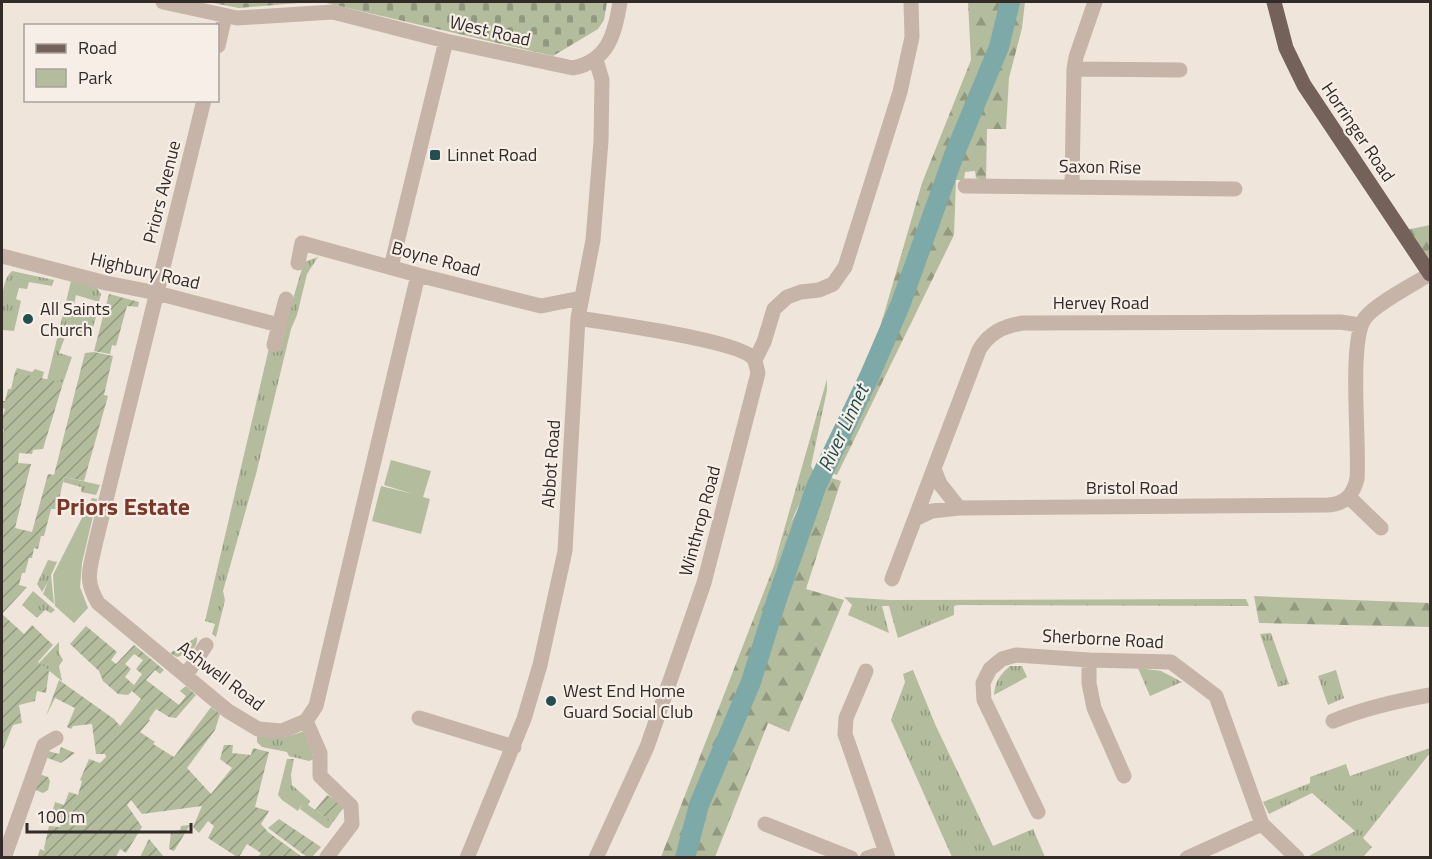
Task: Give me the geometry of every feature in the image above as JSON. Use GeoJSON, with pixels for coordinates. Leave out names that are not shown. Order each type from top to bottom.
{"type":"FeatureCollection","features":[{"type":"Feature","properties":{"kind":"main road","name":"Horringer Road"},"geometry":{"type":"LineString","coordinates":[[1274,2],[1286,48],[1304,85],[1430,274]]}},
{"type":"Feature","properties":{"kind":"street","name":"West Road"},"geometry":{"type":"LineString","coordinates":[[163,2],[237,18],[333,12],[446,41],[573,68],[585,66],[596,60]]}},
{"type":"Feature","properties":{"kind":"street"},"geometry":{"type":"LineString","coordinates":[[596,60],[606,47],[620,2]]}},
{"type":"Feature","properties":{"kind":"street"},"geometry":{"type":"LineString","coordinates":[[578,318],[713,341],[755,360],[764,342],[774,309],[787,297],[801,292],[819,290],[833,284],[845,267],[900,92],[912,37],[911,2]]}},
{"type":"Feature","properties":{"kind":"street"},"geometry":{"type":"LineString","coordinates":[[1072,186],[1074,69],[1095,2]]}},
{"type":"Feature","properties":{"kind":"street"},"geometry":{"type":"LineString","coordinates":[[219,42],[225,16]]}},
{"type":"Feature","properties":{"kind":"street"},"geometry":{"type":"LineString","coordinates":[[391,267],[446,41]]}},
{"type":"Feature","properties":{"kind":"street","name":"Abbot Road"},"geometry":{"type":"LineString","coordinates":[[469,857],[514,747],[540,665],[565,551],[578,318],[593,240],[601,141],[602,80],[596,60]]}},
{"type":"Feature","properties":{"kind":"street"},"geometry":{"type":"LineString","coordinates":[[1074,69],[1180,70]]}},
{"type":"Feature","properties":{"kind":"street","name":"Priors Avenue"},"geometry":{"type":"LineString","coordinates":[[157,293],[204,102]]}},
{"type":"Feature","properties":{"kind":"street","name":"Saxon Rise"},"geometry":{"type":"LineString","coordinates":[[965,186],[1235,189]]}},
{"type":"Feature","properties":{"kind":"street","name":"Boyne Road"},"geometry":{"type":"LineString","coordinates":[[298,262],[302,243],[541,306],[581,298]]}},
{"type":"Feature","properties":{"kind":"street","name":"Highbury Road"},"geometry":{"type":"LineString","coordinates":[[2,256],[279,325]]}},
{"type":"Feature","properties":{"kind":"street"},"geometry":{"type":"LineString","coordinates":[[1381,528],[1349,497],[1357,474],[1356,347],[1360,325],[1375,308],[1430,274]]}},
{"type":"Feature","properties":{"kind":"street"},"geometry":{"type":"LineString","coordinates":[[327,857],[352,824],[351,806],[321,776],[320,753],[306,721],[316,706],[418,275]]}},
{"type":"Feature","properties":{"kind":"street","name":"Ashwell Road"},"geometry":{"type":"LineString","coordinates":[[157,293],[89,575],[90,590],[98,603],[228,711],[258,729],[282,731],[306,721]]}},
{"type":"Feature","properties":{"kind":"street"},"geometry":{"type":"LineString","coordinates":[[274,345],[286,299]]}},
{"type":"Feature","properties":{"kind":"street","name":"Hervey Road"},"geometry":{"type":"LineString","coordinates":[[892,579],[979,350],[988,337],[1011,325],[1035,323],[1340,322],[1360,325]]}},
{"type":"Feature","properties":{"kind":"street","name":"Winthrop Road"},"geometry":{"type":"LineString","coordinates":[[596,858],[646,747],[704,583],[758,373],[755,360]]}},
{"type":"Feature","properties":{"kind":"street"},"geometry":{"type":"LineString","coordinates":[[934,469],[940,484],[958,508]]}},
{"type":"Feature","properties":{"kind":"street","name":"Bristol Road"},"geometry":{"type":"LineString","coordinates":[[915,519],[932,512],[958,508],[1328,505],[1342,502],[1349,497]]}},
{"type":"Feature","properties":{"kind":"street"},"geometry":{"type":"LineString","coordinates":[[186,675],[206,645]]}},
{"type":"Feature","properties":{"kind":"street","name":"Sherborne Road"},"geometry":{"type":"LineString","coordinates":[[1038,812],[984,700],[983,683],[990,669],[1002,659],[1016,655],[1171,662],[1216,696],[1262,824],[1297,858]]}},
{"type":"Feature","properties":{"kind":"street"},"geometry":{"type":"LineString","coordinates":[[1089,660],[1089,683],[1094,708],[1124,776]]}},
{"type":"Feature","properties":{"kind":"street"},"geometry":{"type":"LineString","coordinates":[[866,671],[851,701],[846,718],[845,734],[886,855],[867,858]]}},
{"type":"Feature","properties":{"kind":"street"},"geometry":{"type":"LineString","coordinates":[[1333,721],[1393,701],[1431,695]]}},
{"type":"Feature","properties":{"kind":"street"},"geometry":{"type":"LineString","coordinates":[[419,718],[514,747]]}},
{"type":"Feature","properties":{"kind":"street"},"geometry":{"type":"LineString","coordinates":[[4,858],[44,745],[56,738]]}},
{"type":"Feature","properties":{"kind":"street"},"geometry":{"type":"LineString","coordinates":[[765,824],[851,858]]}},
{"type":"Feature","properties":{"kind":"street"},"geometry":{"type":"LineString","coordinates":[[1186,858],[1262,824]]}},
{"type":"Feature","properties":{"kind":"green space"},"geometry":{"type":"Polygon","coordinates":[[[208,2],[310,2],[239,8],[208,2]]]}},
{"type":"Feature","properties":{"kind":"green space"},"geometry":{"type":"Polygon","coordinates":[[[322,2],[607,2],[604,20],[598,29],[553,56],[322,2]]]}},
{"type":"Feature","properties":{"kind":"green space"},"geometry":{"type":"Polygon","coordinates":[[[968,2],[1006,2],[992,62],[928,217],[931,230],[954,161],[1001,52],[1014,2],[1025,2],[1022,28],[1009,78],[1006,129],[987,129],[986,181],[976,178],[975,171],[965,172],[964,180],[956,180],[954,235],[837,475],[822,469],[864,383],[922,183],[971,60],[968,2]]]}},
{"type":"Feature","properties":{"kind":"green space"},"geometry":{"type":"Polygon","coordinates":[[[1430,225],[1430,265],[1406,230],[1430,225]]]}},
{"type":"Feature","properties":{"kind":"green space"},"geometry":{"type":"Polygon","coordinates":[[[318,257],[307,274],[297,315],[291,329],[256,474],[223,591],[225,600],[216,637],[212,634],[215,624],[205,621],[269,348],[278,349],[304,262],[318,257]]]}},
{"type":"Feature","properties":{"kind":"green space"},"geometry":{"type":"Polygon","coordinates":[[[12,271],[54,280],[52,286],[29,282],[27,289],[19,288],[16,299],[21,301],[14,331],[2,330],[3,290],[12,271]]]}},
{"type":"Feature","properties":{"kind":"green space"},"geometry":{"type":"Polygon","coordinates":[[[71,281],[96,287],[101,294],[99,302],[76,295],[72,314],[96,317],[90,337],[69,333],[65,337],[59,353],[72,357],[63,383],[47,380],[71,281]]]}},
{"type":"Feature","properties":{"kind":"green space"},"geometry":{"type":"Polygon","coordinates":[[[109,294],[139,302],[138,307],[127,306],[116,346],[112,345],[110,354],[94,351],[109,294]]]}},
{"type":"Feature","properties":{"kind":"green space"},"geometry":{"type":"Polygon","coordinates":[[[94,352],[113,356],[104,395],[108,396],[84,481],[64,477],[57,509],[51,509],[44,536],[41,536],[38,549],[34,548],[25,573],[22,573],[19,585],[27,587],[2,614],[2,438],[4,430],[2,419],[5,409],[2,408],[2,401],[5,401],[8,389],[11,389],[15,372],[63,383],[43,449],[33,450],[32,454],[19,453],[18,463],[31,464],[15,528],[32,532],[48,474],[54,475],[85,353],[94,352]]]}},
{"type":"Feature","properties":{"kind":"green space"},"geometry":{"type":"Polygon","coordinates":[[[17,368],[44,372],[42,379],[15,372],[17,368]]]}},
{"type":"Feature","properties":{"kind":"green space"},"geometry":{"type":"Polygon","coordinates":[[[827,379],[827,390],[811,466],[814,472],[774,565],[827,379]]]}},
{"type":"Feature","properties":{"kind":"green space"},"geometry":{"type":"Polygon","coordinates":[[[391,460],[431,471],[423,497],[430,499],[421,534],[372,521],[381,486],[413,494],[384,485],[391,460]]]}},
{"type":"Feature","properties":{"kind":"green space"},"geometry":{"type":"Polygon","coordinates":[[[819,474],[841,481],[806,589],[844,600],[789,732],[768,723],[715,857],[661,857],[791,522],[819,474]]]}},
{"type":"Feature","properties":{"kind":"green space"},"geometry":{"type":"Polygon","coordinates":[[[64,477],[100,485],[96,495],[81,492],[81,487],[63,482],[64,477]]]}},
{"type":"Feature","properties":{"kind":"green space"},"geometry":{"type":"Polygon","coordinates":[[[92,498],[97,499],[82,563],[80,587],[88,608],[74,623],[55,606],[53,575],[92,498]]]}},
{"type":"Feature","properties":{"kind":"green space"},"geometry":{"type":"Polygon","coordinates":[[[48,560],[57,562],[51,575],[54,604],[43,594],[48,582],[42,592],[37,584],[48,560]]]}},
{"type":"Feature","properties":{"kind":"green space"},"geometry":{"type":"Polygon","coordinates":[[[33,591],[55,610],[51,613],[45,610],[37,618],[22,605],[33,591]]]}},
{"type":"Feature","properties":{"kind":"green space"},"geometry":{"type":"Polygon","coordinates":[[[1254,596],[1430,603],[1430,627],[1259,623],[1254,596]]]}},
{"type":"Feature","properties":{"kind":"green space"},"geometry":{"type":"Polygon","coordinates":[[[844,597],[889,600],[1246,599],[1249,606],[958,605],[954,606],[954,615],[898,638],[889,606],[882,606],[889,633],[848,615],[852,605],[844,597]]]}},
{"type":"Feature","properties":{"kind":"green space"},"geometry":{"type":"Polygon","coordinates":[[[2,614],[24,634],[32,625],[53,645],[38,662],[49,671],[46,693],[37,691],[35,701],[19,705],[22,723],[13,725],[2,752],[2,614]]]}},
{"type":"Feature","properties":{"kind":"green space"},"geometry":{"type":"Polygon","coordinates":[[[86,626],[117,652],[111,660],[116,664],[134,645],[164,670],[160,674],[155,670],[146,680],[179,705],[186,696],[180,691],[186,686],[196,695],[176,718],[169,717],[156,709],[140,732],[155,742],[153,744],[174,757],[211,707],[220,714],[215,730],[187,768],[211,794],[232,768],[220,759],[224,745],[233,745],[232,753],[251,755],[253,748],[269,752],[255,807],[269,811],[261,824],[268,832],[302,857],[258,857],[261,853],[247,844],[237,857],[208,838],[214,826],[208,821],[199,833],[193,827],[202,806],[142,814],[131,800],[127,805],[142,827],[126,853],[120,849],[116,857],[37,858],[40,849],[45,851],[49,826],[60,827],[62,820],[51,817],[55,802],[64,805],[69,792],[78,795],[82,781],[80,780],[89,759],[100,763],[106,757],[105,754],[96,754],[92,724],[73,726],[71,729],[67,727],[75,708],[55,698],[46,716],[59,680],[114,719],[120,726],[141,699],[132,691],[128,695],[118,694],[103,681],[99,671],[70,644],[86,626]],[[134,654],[125,664],[131,669],[125,677],[134,685],[142,674],[136,669],[143,660],[134,654]]]}},
{"type":"Feature","properties":{"kind":"green space"},"geometry":{"type":"Polygon","coordinates":[[[1271,633],[1289,684],[1278,687],[1260,634],[1271,633]]]}},
{"type":"Feature","properties":{"kind":"green space"},"geometry":{"type":"Polygon","coordinates":[[[197,637],[196,645],[188,653],[177,657],[170,653],[197,637]]]}},
{"type":"Feature","properties":{"kind":"green space"},"geometry":{"type":"Polygon","coordinates":[[[59,642],[59,653],[63,660],[59,666],[62,681],[39,663],[59,642]]]}},
{"type":"Feature","properties":{"kind":"green space"},"geometry":{"type":"Polygon","coordinates":[[[1010,666],[1022,666],[1027,677],[994,695],[999,679],[1010,666]]]}},
{"type":"Feature","properties":{"kind":"green space"},"geometry":{"type":"Polygon","coordinates":[[[1138,668],[1161,671],[1182,682],[1150,696],[1138,668]]]}},
{"type":"Feature","properties":{"kind":"green space"},"geometry":{"type":"Polygon","coordinates":[[[913,670],[935,724],[993,846],[1033,829],[1045,857],[952,857],[891,720],[905,682],[903,674],[913,670]]]}},
{"type":"Feature","properties":{"kind":"green space"},"geometry":{"type":"Polygon","coordinates":[[[1336,670],[1344,698],[1328,705],[1318,676],[1336,670]]]}},
{"type":"Feature","properties":{"kind":"green space"},"geometry":{"type":"Polygon","coordinates":[[[305,731],[314,759],[309,761],[289,756],[287,752],[262,747],[257,742],[257,736],[282,738],[305,731]]]}},
{"type":"Feature","properties":{"kind":"green space"},"geometry":{"type":"Polygon","coordinates":[[[61,747],[75,753],[61,763],[45,757],[48,751],[59,754],[61,747]]]}},
{"type":"Feature","properties":{"kind":"green space"},"geometry":{"type":"Polygon","coordinates":[[[1430,748],[1430,753],[1363,838],[1372,847],[1363,857],[1311,858],[1309,856],[1355,831],[1312,793],[1269,814],[1263,802],[1310,783],[1310,777],[1346,764],[1350,776],[1430,748]]]}},
{"type":"Feature","properties":{"kind":"green space"},"geometry":{"type":"Polygon","coordinates":[[[287,759],[294,759],[292,785],[310,801],[308,805],[333,822],[329,828],[300,809],[302,804],[298,811],[278,795],[287,759]]]}},
{"type":"Feature","properties":{"kind":"green space"},"geometry":{"type":"Polygon","coordinates":[[[39,774],[48,777],[50,781],[48,790],[43,793],[33,789],[39,774]]]}},
{"type":"Feature","properties":{"kind":"green space"},"geometry":{"type":"Polygon","coordinates":[[[327,795],[345,806],[333,822],[315,810],[327,795]]]}},
{"type":"Feature","properties":{"kind":"green space"},"geometry":{"type":"Polygon","coordinates":[[[279,819],[321,847],[312,857],[307,857],[268,828],[279,819]]]}},
{"type":"Feature","properties":{"kind":"green space"},"geometry":{"type":"Polygon","coordinates":[[[190,825],[174,851],[169,849],[171,833],[180,830],[181,826],[190,825]]]}},
{"type":"Feature","properties":{"kind":"green space"},"geometry":{"type":"Polygon","coordinates":[[[149,839],[164,857],[140,857],[149,839]]]}},
{"type":"Feature","properties":{"kind":"waterway","name":"River Linnet"},"geometry":{"type":"LineString","coordinates":[[685,858],[699,805],[751,682],[816,487],[870,375],[901,303],[954,155],[999,47],[1010,2]]}},
{"type":"Feature","properties":{"kind":"place","name":"Linnet Road"},"geometry":{"type":"Point","coordinates":[435,155]}},
{"type":"Feature","properties":{"kind":"place","name":"All Saints Church"},"geometry":{"type":"Point","coordinates":[28,319]}},
{"type":"Feature","properties":{"kind":"place","name":"West End Home Guard Social Club"},"geometry":{"type":"Point","coordinates":[551,701]}},
{"type":"Feature","properties":{"kind":"district","name":"Priors Estate"},"geometry":{"type":"Point","coordinates":[123,507]}}]}
